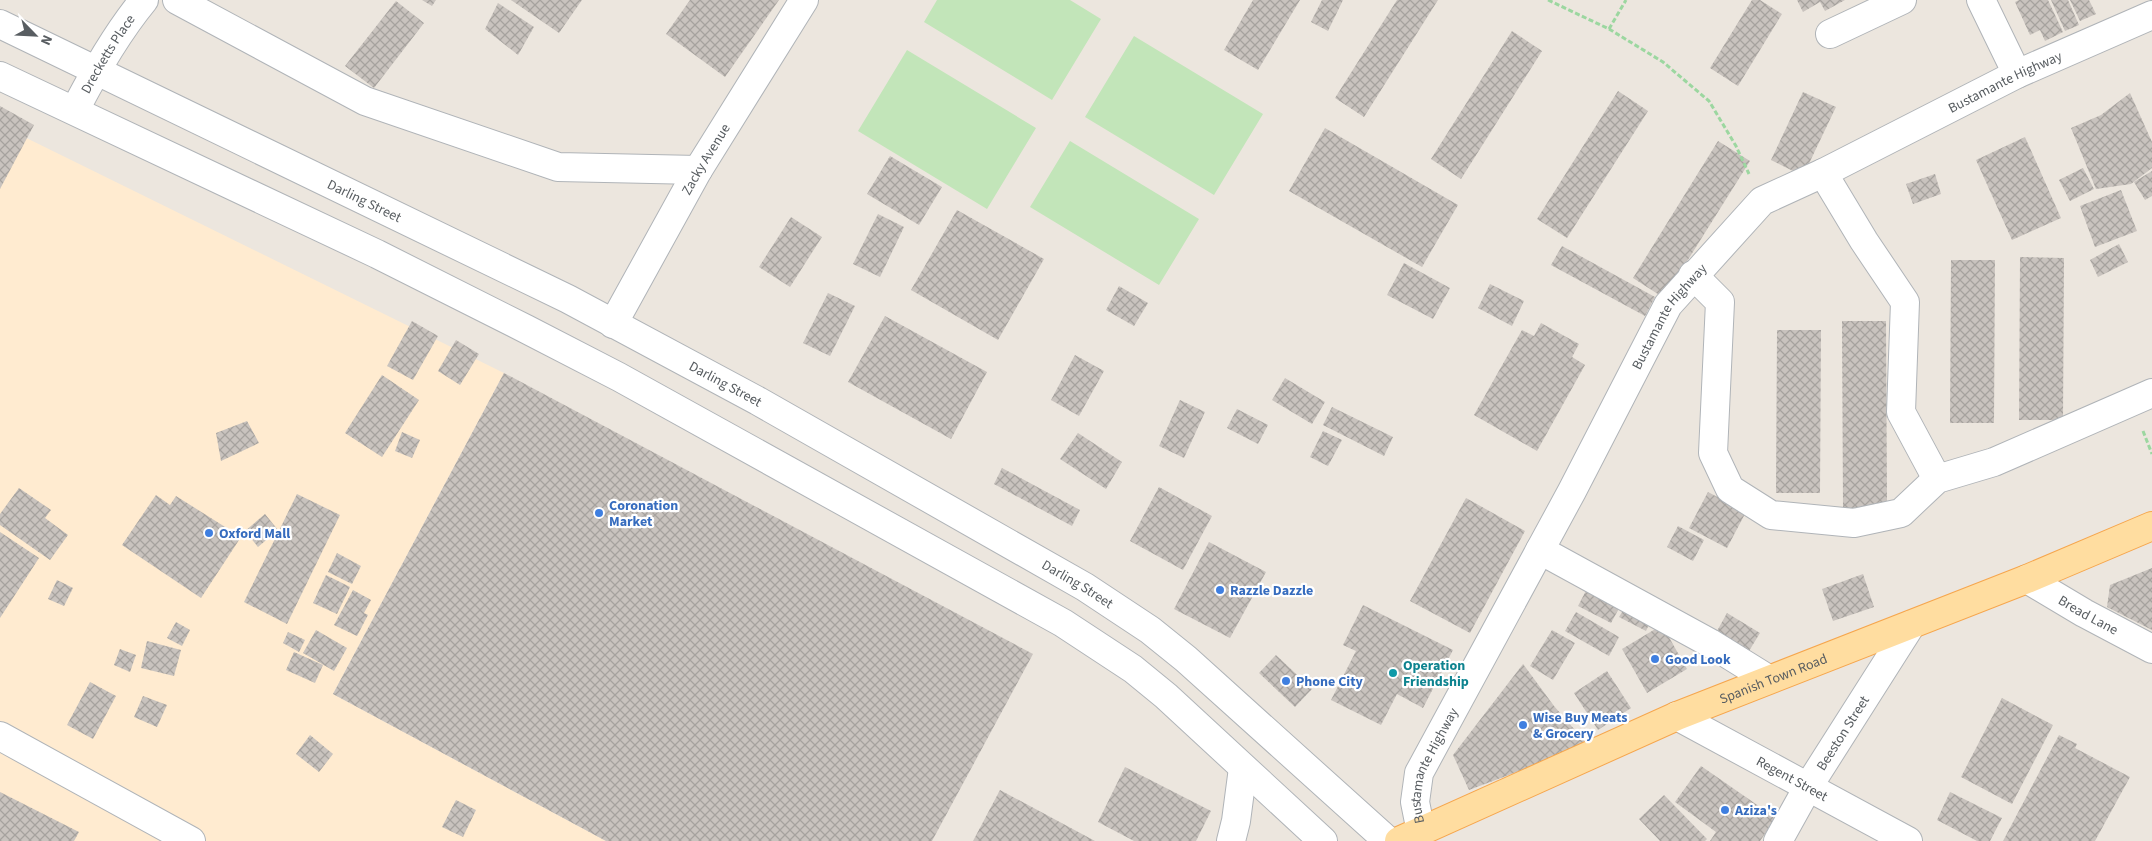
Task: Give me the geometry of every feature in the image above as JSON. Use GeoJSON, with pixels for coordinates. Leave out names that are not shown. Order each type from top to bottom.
{"type":"FeatureCollection","features":[{"type":"Feature","properties":{"kind":"main road","name":"Spanish Town Road"},"geometry":{"type":"LineString","coordinates":[[1410,836],[1677,716],[2027,579],[2152,526]]}},
{"type":"Feature","properties":{"kind":"street","name":"Drecketts Place"},"geometry":{"type":"LineString","coordinates":[[75,110],[96,69],[129,18],[144,0]]}},
{"type":"Feature","properties":{"kind":"street"},"geometry":{"type":"LineString","coordinates":[[177,0],[365,101],[558,167],[698,170]]}},
{"type":"Feature","properties":{"kind":"street","name":"Zacky Avenue"},"geometry":{"type":"LineString","coordinates":[[613,324],[698,170],[804,0]]}},
{"type":"Feature","properties":{"kind":"street"},"geometry":{"type":"LineString","coordinates":[[1830,34],[1902,0]]}},
{"type":"Feature","properties":{"kind":"street"},"geometry":{"type":"LineString","coordinates":[[1981,0],[2016,74]]}},
{"type":"Feature","properties":{"kind":"street","name":"Bustamante Highway"},"geometry":{"type":"LineString","coordinates":[[1410,836],[1419,773],[1540,550],[1668,305],[1693,275],[1762,201],[1823,173],[2016,74],[2152,15]]}},
{"type":"Feature","properties":{"kind":"street","name":"Darling Street"},"geometry":{"type":"LineString","coordinates":[[0,24],[451,241],[613,324],[758,401],[1085,587],[1150,630],[1186,659],[1388,841]]}},
{"type":"Feature","properties":{"kind":"street"},"geometry":{"type":"LineString","coordinates":[[0,76],[377,254],[611,372],[1064,623],[1133,668],[1323,841]]}},
{"type":"Feature","properties":{"kind":"street"},"geometry":{"type":"LineString","coordinates":[[1823,173],[1864,241],[1905,302],[1901,412],[1937,479]]}},
{"type":"Feature","properties":{"kind":"street"},"geometry":{"type":"LineString","coordinates":[[1693,275],[1720,302],[1713,453],[1730,489],[1770,515],[1854,523],[1901,513],[1937,479],[1994,462],[2152,393]]}},
{"type":"Feature","properties":{"kind":"street"},"geometry":{"type":"LineString","coordinates":[[1540,550],[1710,643],[1768,679]]}},
{"type":"Feature","properties":{"kind":"street","name":"Bread Lane"},"geometry":{"type":"LineString","coordinates":[[2027,579],[2084,613],[2152,649]]}},
{"type":"Feature","properties":{"kind":"street","name":"Beeston Street"},"geometry":{"type":"LineString","coordinates":[[1778,841],[1808,787],[1911,625]]}},
{"type":"Feature","properties":{"kind":"street","name":"Regent Street"},"geometry":{"type":"LineString","coordinates":[[1677,716],[1908,841]]}},
{"type":"Feature","properties":{"kind":"street"},"geometry":{"type":"LineString","coordinates":[[0,736],[192,841]]}},
{"type":"Feature","properties":{"kind":"street"},"geometry":{"type":"LineString","coordinates":[[1231,841],[1236,821],[1243,768]]}},
{"type":"Feature","properties":{"kind":"path"},"geometry":{"type":"LineString","coordinates":[[1548,0],[1609,29],[1663,62],[1709,101],[1736,146],[1762,201]]}},
{"type":"Feature","properties":{"kind":"path"},"geometry":{"type":"LineString","coordinates":[[1609,29],[1626,0]]}},
{"type":"Feature","properties":{"kind":"shaded area","name":"Oxford Mall"},"geometry":{"type":"Polygon","coordinates":[[[0,125],[504,373],[333,694],[606,841],[0,841],[0,125]]]}},
{"type":"Feature","properties":{"kind":"green space"},"geometry":{"type":"Polygon","coordinates":[[[937,0],[1070,0],[1101,19],[1052,100],[924,22],[937,0]]]}},
{"type":"Feature","properties":{"kind":"green space"},"geometry":{"type":"Polygon","coordinates":[[[1134,36],[1263,114],[1214,195],[1085,117],[1134,36]]]}},
{"type":"Feature","properties":{"kind":"green space"},"geometry":{"type":"Polygon","coordinates":[[[907,50],[1036,128],[987,209],[858,131],[907,50]]]}},
{"type":"Feature","properties":{"kind":"green space"},"geometry":{"type":"Polygon","coordinates":[[[1070,141],[1199,219],[1159,285],[1030,207],[1070,141]]]}},
{"type":"Feature","properties":{"kind":"building"},"geometry":{"type":"Polygon","coordinates":[[[422,0],[436,0],[432,6],[422,0]]]}},
{"type":"Feature","properties":{"kind":"building"},"geometry":{"type":"Polygon","coordinates":[[[511,0],[582,0],[559,33],[511,0]]]}},
{"type":"Feature","properties":{"kind":"building"},"geometry":{"type":"Polygon","coordinates":[[[690,0],[779,0],[725,77],[666,34],[690,0]]]}},
{"type":"Feature","properties":{"kind":"building"},"geometry":{"type":"Polygon","coordinates":[[[1253,0],[1300,0],[1258,70],[1224,50],[1253,0]]]}},
{"type":"Feature","properties":{"kind":"building"},"geometry":{"type":"Polygon","coordinates":[[[1322,0],[1343,0],[1328,31],[1311,22],[1322,0]]]}},
{"type":"Feature","properties":{"kind":"building"},"geometry":{"type":"Polygon","coordinates":[[[1397,0],[1438,0],[1364,117],[1335,98],[1397,0]]]}},
{"type":"Feature","properties":{"kind":"building"},"geometry":{"type":"Polygon","coordinates":[[[1752,0],[1760,0],[1782,14],[1738,86],[1710,68],[1752,0]]]}},
{"type":"Feature","properties":{"kind":"building"},"geometry":{"type":"Polygon","coordinates":[[[1797,0],[1845,0],[1825,11],[1820,2],[1803,12],[1797,0]]]}},
{"type":"Feature","properties":{"kind":"building"},"geometry":{"type":"Polygon","coordinates":[[[2019,0],[2048,0],[2063,32],[2045,41],[2040,30],[2030,35],[2015,2],[2019,0]]]}},
{"type":"Feature","properties":{"kind":"building"},"geometry":{"type":"Polygon","coordinates":[[[2051,0],[2068,0],[2079,25],[2065,31],[2051,0]]]}},
{"type":"Feature","properties":{"kind":"building"},"geometry":{"type":"Polygon","coordinates":[[[2070,0],[2089,0],[2096,14],[2080,21],[2070,0]]]}},
{"type":"Feature","properties":{"kind":"building"},"geometry":{"type":"Polygon","coordinates":[[[396,1],[424,23],[374,88],[345,66],[396,1]]]}},
{"type":"Feature","properties":{"kind":"building"},"geometry":{"type":"Polygon","coordinates":[[[498,3],[534,27],[518,55],[485,29],[498,3]]]}},
{"type":"Feature","properties":{"kind":"building"},"geometry":{"type":"Polygon","coordinates":[[[1512,31],[1542,51],[1461,179],[1431,159],[1512,31]]]}},
{"type":"Feature","properties":{"kind":"building"},"geometry":{"type":"Polygon","coordinates":[[[1618,91],[1648,111],[1567,238],[1537,219],[1618,91]]]}},
{"type":"Feature","properties":{"kind":"building"},"geometry":{"type":"Polygon","coordinates":[[[1803,92],[1836,107],[1803,176],[1771,160],[1803,92]]]}},
{"type":"Feature","properties":{"kind":"building"},"geometry":{"type":"Polygon","coordinates":[[[2130,93],[2152,142],[2152,168],[2131,184],[2096,189],[2071,128],[2101,115],[2130,93]]]}},
{"type":"Feature","properties":{"kind":"building"},"geometry":{"type":"Polygon","coordinates":[[[0,106],[34,125],[0,189],[0,106]]]}},
{"type":"Feature","properties":{"kind":"building"},"geometry":{"type":"Polygon","coordinates":[[[1325,128],[1458,205],[1422,267],[1289,191],[1325,128]]]}},
{"type":"Feature","properties":{"kind":"building"},"geometry":{"type":"Polygon","coordinates":[[[2025,137],[2061,218],[2012,240],[1976,160],[2025,137]]]}},
{"type":"Feature","properties":{"kind":"building"},"geometry":{"type":"Polygon","coordinates":[[[1718,141],[1750,161],[1664,298],[1633,278],[1718,141]]]}},
{"type":"Feature","properties":{"kind":"building"},"geometry":{"type":"Polygon","coordinates":[[[890,156],[942,187],[919,225],[867,194],[890,156]]]}},
{"type":"Feature","properties":{"kind":"building"},"geometry":{"type":"Polygon","coordinates":[[[2083,168],[2094,189],[2070,201],[2059,180],[2083,168]]]}},
{"type":"Feature","properties":{"kind":"building"},"geometry":{"type":"Polygon","coordinates":[[[2152,171],[2152,196],[2145,200],[2134,182],[2152,171]]]}},
{"type":"Feature","properties":{"kind":"building"},"geometry":{"type":"Polygon","coordinates":[[[1935,174],[1941,194],[1913,204],[1906,184],[1935,174]]]}},
{"type":"Feature","properties":{"kind":"building"},"geometry":{"type":"Polygon","coordinates":[[[2121,190],[2137,231],[2095,247],[2080,206],[2121,190]]]}},
{"type":"Feature","properties":{"kind":"building"},"geometry":{"type":"Polygon","coordinates":[[[957,210],[1044,259],[998,340],[911,290],[957,210]]]}},
{"type":"Feature","properties":{"kind":"building"},"geometry":{"type":"Polygon","coordinates":[[[878,214],[904,227],[880,277],[853,264],[878,214]]]}},
{"type":"Feature","properties":{"kind":"building"},"geometry":{"type":"Polygon","coordinates":[[[791,217],[822,237],[790,287],[759,267],[791,217]]]}},
{"type":"Feature","properties":{"kind":"building"},"geometry":{"type":"Polygon","coordinates":[[[2119,244],[2128,262],[2098,277],[2090,260],[2119,244]]]}},
{"type":"Feature","properties":{"kind":"building"},"geometry":{"type":"Polygon","coordinates":[[[1562,246],[1655,297],[1645,316],[1551,265],[1562,246]]]}},
{"type":"Feature","properties":{"kind":"building"},"geometry":{"type":"Polygon","coordinates":[[[2020,257],[2064,258],[2063,420],[2019,420],[2020,257]]]}},
{"type":"Feature","properties":{"kind":"building"},"geometry":{"type":"Polygon","coordinates":[[[1951,260],[1995,260],[1994,423],[1950,423],[1951,260]]]}},
{"type":"Feature","properties":{"kind":"building"},"geometry":{"type":"Polygon","coordinates":[[[1404,263],[1450,288],[1433,319],[1387,295],[1404,263]]]}},
{"type":"Feature","properties":{"kind":"building"},"geometry":{"type":"Polygon","coordinates":[[[1490,284],[1524,301],[1512,326],[1478,308],[1490,284]]]}},
{"type":"Feature","properties":{"kind":"building"},"geometry":{"type":"Polygon","coordinates":[[[1119,286],[1148,303],[1134,326],[1106,310],[1119,286]]]}},
{"type":"Feature","properties":{"kind":"building"},"geometry":{"type":"Polygon","coordinates":[[[828,293],[855,306],[830,356],[803,343],[828,293]]]}},
{"type":"Feature","properties":{"kind":"building"},"geometry":{"type":"Polygon","coordinates":[[[885,316],[987,372],[951,439],[848,382],[885,316]]]}},
{"type":"Feature","properties":{"kind":"building"},"geometry":{"type":"Polygon","coordinates":[[[412,321],[438,336],[413,380],[387,366],[412,321]]]}},
{"type":"Feature","properties":{"kind":"building"},"geometry":{"type":"Polygon","coordinates":[[[1842,321],[1886,321],[1887,508],[1843,508],[1842,321]]]}},
{"type":"Feature","properties":{"kind":"building"},"geometry":{"type":"Polygon","coordinates":[[[1541,323],[1579,344],[1572,357],[1585,365],[1537,451],[1474,415],[1522,330],[1534,336],[1541,323]]]}},
{"type":"Feature","properties":{"kind":"building"},"geometry":{"type":"Polygon","coordinates":[[[1777,330],[1821,330],[1820,493],[1776,493],[1777,330]]]}},
{"type":"Feature","properties":{"kind":"building"},"geometry":{"type":"Polygon","coordinates":[[[456,340],[479,354],[460,385],[438,371],[456,340]]]}},
{"type":"Feature","properties":{"kind":"building"},"geometry":{"type":"Polygon","coordinates":[[[1075,355],[1104,371],[1079,416],[1051,400],[1075,355]]]}},
{"type":"Feature","properties":{"kind":"building","name":"Coronation Market"},"geometry":{"type":"Polygon","coordinates":[[[504,373],[1033,654],[932,841],[606,841],[333,694],[504,373]]]}},
{"type":"Feature","properties":{"kind":"building"},"geometry":{"type":"Polygon","coordinates":[[[382,375],[419,400],[382,457],[345,433],[382,375]]]}},
{"type":"Feature","properties":{"kind":"building"},"geometry":{"type":"Polygon","coordinates":[[[1285,378],[1325,402],[1312,424],[1272,400],[1285,378]]]}},
{"type":"Feature","properties":{"kind":"building"},"geometry":{"type":"Polygon","coordinates":[[[1180,400],[1205,412],[1184,458],[1159,446],[1180,400]]]}},
{"type":"Feature","properties":{"kind":"building"},"geometry":{"type":"Polygon","coordinates":[[[1332,407],[1393,437],[1384,456],[1323,425],[1332,407]]]}},
{"type":"Feature","properties":{"kind":"building"},"geometry":{"type":"Polygon","coordinates":[[[1237,409],[1268,425],[1258,444],[1227,428],[1237,409]]]}},
{"type":"Feature","properties":{"kind":"building"},"geometry":{"type":"Polygon","coordinates":[[[247,421],[259,443],[221,461],[216,433],[247,421]]]}},
{"type":"Feature","properties":{"kind":"building"},"geometry":{"type":"Polygon","coordinates":[[[1323,431],[1342,440],[1328,466],[1310,457],[1323,431]]]}},
{"type":"Feature","properties":{"kind":"building"},"geometry":{"type":"Polygon","coordinates":[[[402,432],[420,440],[412,458],[395,451],[402,432]]]}},
{"type":"Feature","properties":{"kind":"building"},"geometry":{"type":"Polygon","coordinates":[[[1078,433],[1122,462],[1106,489],[1060,459],[1078,433]]]}},
{"type":"Feature","properties":{"kind":"building"},"geometry":{"type":"Polygon","coordinates":[[[1002,468],[1080,510],[1072,526],[994,484],[1002,468]]]}},
{"type":"Feature","properties":{"kind":"building"},"geometry":{"type":"Polygon","coordinates":[[[1159,487],[1212,516],[1183,570],[1130,541],[1159,487]]]}},
{"type":"Feature","properties":{"kind":"building"},"geometry":{"type":"Polygon","coordinates":[[[19,488],[51,510],[45,518],[68,535],[50,560],[0,525],[0,514],[19,488]]]}},
{"type":"Feature","properties":{"kind":"building"},"geometry":{"type":"Polygon","coordinates":[[[1708,492],[1746,512],[1727,548],[1689,528],[1708,492]]]}},
{"type":"Feature","properties":{"kind":"building"},"geometry":{"type":"Polygon","coordinates":[[[297,494],[340,515],[287,624],[244,602],[297,494]]]}},
{"type":"Feature","properties":{"kind":"building"},"geometry":{"type":"Polygon","coordinates":[[[156,495],[170,505],[176,496],[241,537],[201,598],[122,545],[156,495]]]}},
{"type":"Feature","properties":{"kind":"building"},"geometry":{"type":"Polygon","coordinates":[[[1466,498],[1525,531],[1470,633],[1410,601],[1466,498]]]}},
{"type":"Feature","properties":{"kind":"building"},"geometry":{"type":"Polygon","coordinates":[[[265,514],[278,530],[258,547],[245,531],[265,514]]]}},
{"type":"Feature","properties":{"kind":"building"},"geometry":{"type":"Polygon","coordinates":[[[1678,526],[1704,540],[1693,561],[1667,547],[1678,526]]]}},
{"type":"Feature","properties":{"kind":"building"},"geometry":{"type":"Polygon","coordinates":[[[0,532],[39,558],[0,618],[0,532]]]}},
{"type":"Feature","properties":{"kind":"building","name":"Razzle Dazzle"},"geometry":{"type":"Polygon","coordinates":[[[1209,542],[1266,572],[1230,638],[1174,609],[1209,542]]]}},
{"type":"Feature","properties":{"kind":"building"},"geometry":{"type":"Polygon","coordinates":[[[337,553],[361,566],[352,584],[328,572],[337,553]]]}},
{"type":"Feature","properties":{"kind":"building"},"geometry":{"type":"Polygon","coordinates":[[[2152,568],[2152,630],[2107,607],[2110,585],[2152,568]]]}},
{"type":"Feature","properties":{"kind":"building"},"geometry":{"type":"Polygon","coordinates":[[[1863,574],[1874,607],[1833,621],[1822,589],[1863,574]]]}},
{"type":"Feature","properties":{"kind":"building"},"geometry":{"type":"Polygon","coordinates":[[[326,575],[350,587],[337,614],[313,603],[326,575]]]}},
{"type":"Feature","properties":{"kind":"building"},"geometry":{"type":"Polygon","coordinates":[[[57,580],[73,588],[64,606],[48,599],[57,580]]]}},
{"type":"Feature","properties":{"kind":"building"},"geometry":{"type":"Polygon","coordinates":[[[1589,585],[1622,603],[1611,623],[1578,606],[1589,585]]]}},
{"type":"Feature","properties":{"kind":"building"},"geometry":{"type":"Polygon","coordinates":[[[353,590],[371,600],[364,613],[368,615],[357,636],[334,625],[353,590]]]}},
{"type":"Feature","properties":{"kind":"building","name":"Operation Friendship"},"geometry":{"type":"Polygon","coordinates":[[[1363,605],[1453,650],[1423,708],[1397,694],[1381,725],[1331,700],[1356,651],[1343,645],[1363,605]]]}},
{"type":"Feature","properties":{"kind":"building"},"geometry":{"type":"Polygon","coordinates":[[[1625,607],[1651,620],[1646,631],[1619,617],[1625,607]]]}},
{"type":"Feature","properties":{"kind":"building"},"geometry":{"type":"Polygon","coordinates":[[[1576,612],[1619,637],[1609,656],[1565,631],[1576,612]]]}},
{"type":"Feature","properties":{"kind":"building"},"geometry":{"type":"Polygon","coordinates":[[[1727,613],[1760,633],[1749,651],[1717,631],[1727,613]]]}},
{"type":"Feature","properties":{"kind":"building"},"geometry":{"type":"Polygon","coordinates":[[[176,622],[190,630],[182,646],[167,638],[176,622]]]}},
{"type":"Feature","properties":{"kind":"building","name":"Good Look"},"geometry":{"type":"Polygon","coordinates":[[[1662,625],[1687,669],[1647,693],[1622,649],[1662,625]]]}},
{"type":"Feature","properties":{"kind":"building"},"geometry":{"type":"Polygon","coordinates":[[[316,630],[347,648],[334,671],[303,653],[316,630]]]}},
{"type":"Feature","properties":{"kind":"building"},"geometry":{"type":"Polygon","coordinates":[[[1552,630],[1575,643],[1553,680],[1530,666],[1552,630]]]}},
{"type":"Feature","properties":{"kind":"building"},"geometry":{"type":"Polygon","coordinates":[[[288,632],[305,640],[299,652],[283,643],[288,632]]]}},
{"type":"Feature","properties":{"kind":"building"},"geometry":{"type":"Polygon","coordinates":[[[147,641],[181,650],[174,676],[141,668],[147,641]]]}},
{"type":"Feature","properties":{"kind":"building"},"geometry":{"type":"Polygon","coordinates":[[[120,649],[136,655],[130,672],[114,665],[120,649]]]}},
{"type":"Feature","properties":{"kind":"building"},"geometry":{"type":"Polygon","coordinates":[[[294,652],[323,665],[315,683],[286,670],[294,652]]]}},
{"type":"Feature","properties":{"kind":"building","name":"Phone City"},"geometry":{"type":"Polygon","coordinates":[[[1276,655],[1312,689],[1295,707],[1259,673],[1276,655]]]}},
{"type":"Feature","properties":{"kind":"building","name":"Wise Buy Meats & Grocery"},"geometry":{"type":"Polygon","coordinates":[[[1523,664],[1554,706],[1588,745],[1469,790],[1453,755],[1523,664]]]}},
{"type":"Feature","properties":{"kind":"building"},"geometry":{"type":"Polygon","coordinates":[[[1607,671],[1631,708],[1598,730],[1574,693],[1607,671]]]}},
{"type":"Feature","properties":{"kind":"building"},"geometry":{"type":"Polygon","coordinates":[[[90,682],[116,696],[93,739],[67,725],[90,682]]]}},
{"type":"Feature","properties":{"kind":"building"},"geometry":{"type":"Polygon","coordinates":[[[143,696],[167,705],[157,727],[134,717],[143,696]]]}},
{"type":"Feature","properties":{"kind":"building"},"geometry":{"type":"Polygon","coordinates":[[[2002,698],[2053,725],[2012,804],[1961,777],[2002,698]]]}},
{"type":"Feature","properties":{"kind":"building"},"geometry":{"type":"Polygon","coordinates":[[[310,735],[333,754],[319,772],[296,754],[310,735]]]}},
{"type":"Feature","properties":{"kind":"building"},"geometry":{"type":"Polygon","coordinates":[[[2059,735],[2077,744],[2075,748],[2130,777],[2095,841],[2003,841],[2059,735]]]}},
{"type":"Feature","properties":{"kind":"building","name":"Aziza's"},"geometry":{"type":"Polygon","coordinates":[[[1701,766],[1776,818],[1760,841],[1710,841],[1716,832],[1675,802],[1701,766]]]}},
{"type":"Feature","properties":{"kind":"building"},"geometry":{"type":"Polygon","coordinates":[[[1125,767],[1211,811],[1196,841],[1134,841],[1098,822],[1125,767]]]}},
{"type":"Feature","properties":{"kind":"building"},"geometry":{"type":"Polygon","coordinates":[[[1000,790],[1095,841],[973,841],[1000,790]]]}},
{"type":"Feature","properties":{"kind":"building"},"geometry":{"type":"Polygon","coordinates":[[[0,792],[79,832],[74,841],[0,841],[0,792]]]}},
{"type":"Feature","properties":{"kind":"building"},"geometry":{"type":"Polygon","coordinates":[[[1950,792],[2002,818],[1990,841],[1977,841],[1937,820],[1950,792]]]}},
{"type":"Feature","properties":{"kind":"building"},"geometry":{"type":"Polygon","coordinates":[[[1664,795],[1707,839],[1705,841],[1660,841],[1639,819],[1664,795]]]}},
{"type":"Feature","properties":{"kind":"building"},"geometry":{"type":"Polygon","coordinates":[[[456,800],[476,810],[463,837],[442,827],[456,800]]]}},
{"type":"Feature","properties":{"kind":"place","name":"Coronation Market"},"geometry":{"type":"Point","coordinates":[599,513]}},
{"type":"Feature","properties":{"kind":"place","name":"Oxford Mall"},"geometry":{"type":"Point","coordinates":[209,533]}},
{"type":"Feature","properties":{"kind":"place","name":"Razzle Dazzle"},"geometry":{"type":"Point","coordinates":[1220,590]}},
{"type":"Feature","properties":{"kind":"place","name":"Good Look"},"geometry":{"type":"Point","coordinates":[1655,659]}},
{"type":"Feature","properties":{"kind":"place","name":"Operation Friendship"},"geometry":{"type":"Point","coordinates":[1393,673]}},
{"type":"Feature","properties":{"kind":"place","name":"Phone City"},"geometry":{"type":"Point","coordinates":[1286,681]}},
{"type":"Feature","properties":{"kind":"place","name":"Wise Buy Meats & Grocery"},"geometry":{"type":"Point","coordinates":[1523,725]}},
{"type":"Feature","properties":{"kind":"place","name":"Aziza's"},"geometry":{"type":"Point","coordinates":[1725,810]}}]}
